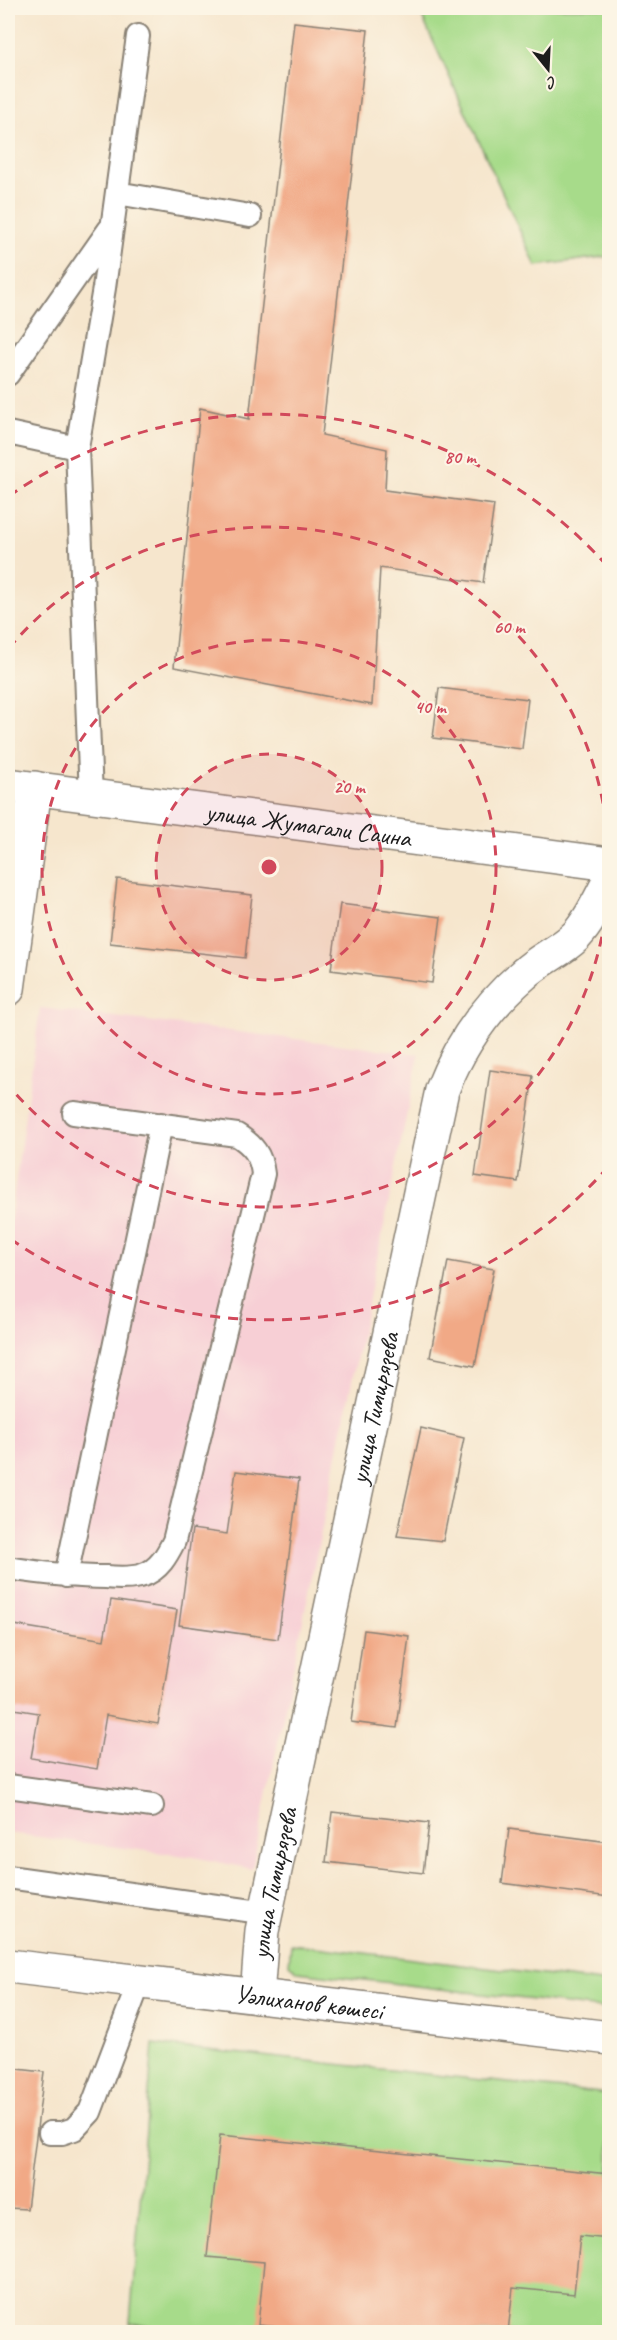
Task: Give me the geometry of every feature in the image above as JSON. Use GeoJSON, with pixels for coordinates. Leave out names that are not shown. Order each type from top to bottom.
{"type":"FeatureCollection","features":[{"type":"Feature","properties":{"kind":"main road","name":"улица Жумагали Саина"},"geometry":{"type":"LineString","coordinates":[[21,787],[609,864]]}},
{"type":"Feature","properties":{"kind":"main road"},"geometry":{"type":"LineString","coordinates":[[8,989],[21,787]]}},
{"type":"Feature","properties":{"kind":"main road","name":"улица Тимирязева"},"geometry":{"type":"LineString","coordinates":[[257,1996],[262,1931],[442,1090],[460,1048],[478,1022],[498,998],[525,972],[577,935],[609,880]]}},
{"type":"Feature","properties":{"kind":"main road","name":"Уәлиханов көшесі"},"geometry":{"type":"LineString","coordinates":[[8,1966],[609,2038]]}},
{"type":"Feature","properties":{"kind":"lane"},"geometry":{"type":"LineString","coordinates":[[91,797],[77,448],[104,288],[138,36]]}},
{"type":"Feature","properties":{"kind":"lane"},"geometry":{"type":"LineString","coordinates":[[117,192],[250,216]]}},
{"type":"Feature","properties":{"kind":"lane"},"geometry":{"type":"LineString","coordinates":[[8,374],[112,227]]}},
{"type":"Feature","properties":{"kind":"lane"},"geometry":{"type":"LineString","coordinates":[[8,433],[77,448]]}},
{"type":"Feature","properties":{"kind":"lane"},"geometry":{"type":"LineString","coordinates":[[8,1568],[66,1576],[126,1578],[144,1575],[158,1566],[174,1541],[263,1174],[256,1151],[237,1135],[74,1113]]}},
{"type":"Feature","properties":{"kind":"lane"},"geometry":{"type":"LineString","coordinates":[[66,1576],[161,1124]]}},
{"type":"Feature","properties":{"kind":"lane"},"geometry":{"type":"LineString","coordinates":[[8,1786],[152,1806]]}},
{"type":"Feature","properties":{"kind":"lane"},"geometry":{"type":"LineString","coordinates":[[8,1877],[267,1913]]}},
{"type":"Feature","properties":{"kind":"lane"},"geometry":{"type":"LineString","coordinates":[[50,2133],[62,2133],[74,2129],[90,2112],[139,1983]]}},
{"type":"Feature","properties":{"kind":"shaded area"},"geometry":{"type":"Polygon","coordinates":[[[40,1008],[419,1054],[252,1869],[194,1857],[8,1833],[8,1237],[40,1008]]]}},
{"type":"Feature","properties":{"kind":"green space"},"geometry":{"type":"Polygon","coordinates":[[[418,8],[609,8],[609,256],[536,266],[418,8]]]}},
{"type":"Feature","properties":{"kind":"green space"},"geometry":{"type":"Polygon","coordinates":[[[291,1944],[609,1983],[609,2009],[298,1972],[289,1964],[291,1944]]]}},
{"type":"Feature","properties":{"kind":"green space"},"geometry":{"type":"Polygon","coordinates":[[[153,2044],[609,2094],[609,2328],[596,2332],[188,2332],[130,2323],[153,2044]]]}},
{"type":"Feature","properties":{"kind":"building"},"geometry":{"type":"Polygon","coordinates":[[[294,22],[368,30],[322,435],[387,449],[385,490],[494,505],[483,583],[380,568],[372,705],[174,667],[200,408],[249,419],[294,22]]]}},
{"type":"Feature","properties":{"kind":"building"},"geometry":{"type":"Polygon","coordinates":[[[439,688],[528,699],[522,749],[433,738],[439,688]]]}},
{"type":"Feature","properties":{"kind":"building"},"geometry":{"type":"Polygon","coordinates":[[[117,879],[252,895],[245,958],[110,943],[117,879]]]}},
{"type":"Feature","properties":{"kind":"building"},"geometry":{"type":"Polygon","coordinates":[[[340,904],[441,917],[432,983],[331,970],[340,904]]]}},
{"type":"Feature","properties":{"kind":"building"},"geometry":{"type":"Polygon","coordinates":[[[490,1070],[533,1076],[518,1182],[475,1176],[490,1070]]]}},
{"type":"Feature","properties":{"kind":"building"},"geometry":{"type":"Polygon","coordinates":[[[448,1261],[494,1269],[475,1366],[430,1357],[448,1261]]]}},
{"type":"Feature","properties":{"kind":"building"},"geometry":{"type":"Polygon","coordinates":[[[421,1428],[464,1438],[443,1541],[397,1536],[421,1428]]]}},
{"type":"Feature","properties":{"kind":"building"},"geometry":{"type":"Polygon","coordinates":[[[236,1471],[299,1479],[278,1639],[179,1625],[192,1529],[227,1534],[236,1471]]]}},
{"type":"Feature","properties":{"kind":"building"},"geometry":{"type":"Polygon","coordinates":[[[111,1600],[177,1610],[158,1724],[106,1715],[97,1769],[31,1758],[39,1713],[8,1708],[8,1624],[104,1640],[111,1600]]]}},
{"type":"Feature","properties":{"kind":"building"},"geometry":{"type":"Polygon","coordinates":[[[364,1630],[409,1636],[397,1728],[351,1722],[364,1630]]]}},
{"type":"Feature","properties":{"kind":"building"},"geometry":{"type":"Polygon","coordinates":[[[332,1812],[429,1823],[423,1873],[326,1862],[332,1812]]]}},
{"type":"Feature","properties":{"kind":"building"},"geometry":{"type":"Polygon","coordinates":[[[509,1829],[609,1842],[609,1897],[502,1883],[509,1829]]]}},
{"type":"Feature","properties":{"kind":"building"},"geometry":{"type":"Polygon","coordinates":[[[8,2068],[44,2072],[27,2209],[8,2208],[8,2068]]]}},
{"type":"Feature","properties":{"kind":"building"},"geometry":{"type":"Polygon","coordinates":[[[220,2135],[609,2174],[609,2239],[580,2236],[574,2294],[513,2288],[508,2332],[329,2332],[258,2325],[264,2262],[207,2257],[220,2135]]]}}]}
